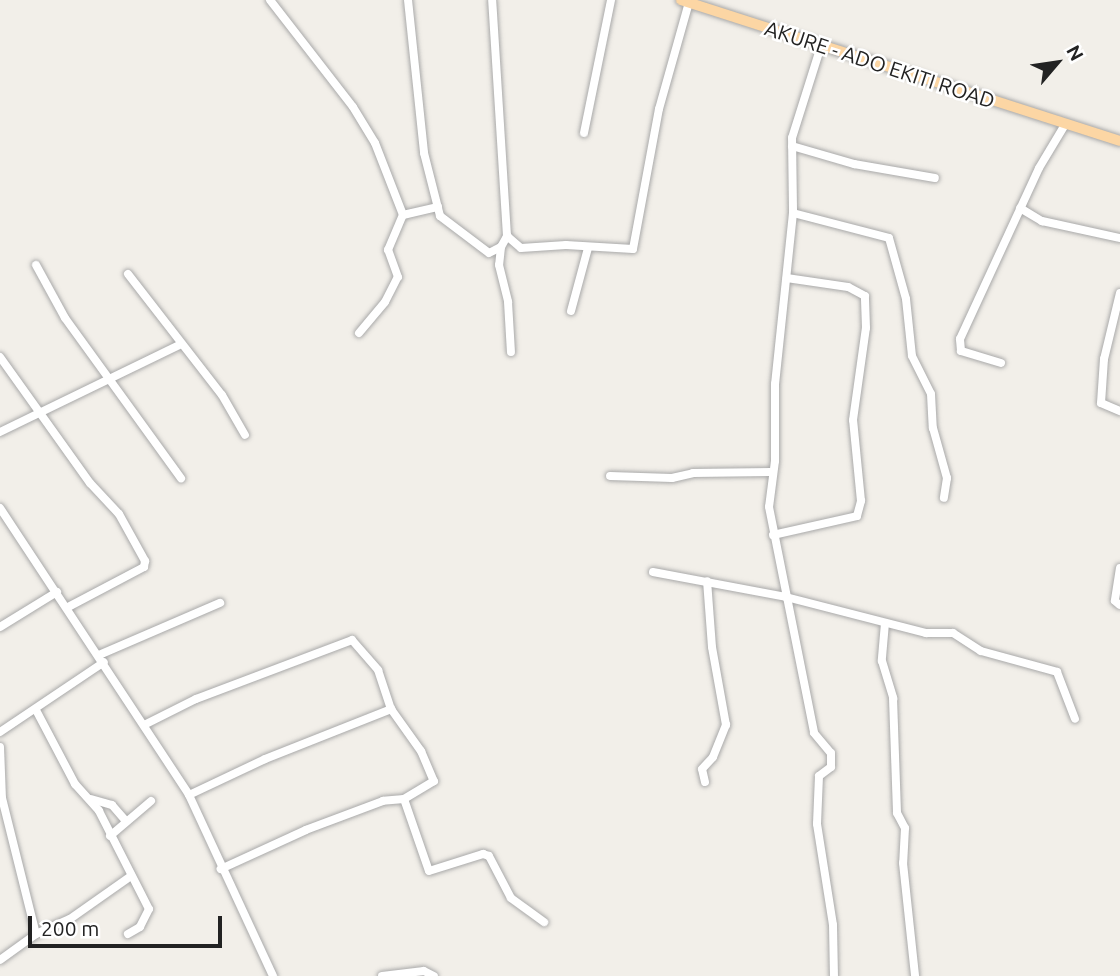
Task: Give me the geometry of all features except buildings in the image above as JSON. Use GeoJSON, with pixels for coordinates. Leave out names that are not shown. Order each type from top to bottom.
{"type":"FeatureCollection","features":[{"type":"Feature","properties":{"kind":"main road","name":"AKURE - ADO EKITI ROAD"},"geometry":{"type":"LineString","coordinates":[[685,1],[1120,141]]}},
{"type":"Feature","properties":{"kind":"street"},"geometry":{"type":"LineString","coordinates":[[270,0],[354,107],[375,143],[377,159],[403,215],[388,250],[398,277],[385,302],[359,333]]}},
{"type":"Feature","properties":{"kind":"street"},"geometry":{"type":"LineString","coordinates":[[408,0],[424,153],[438,207],[445,224],[489,253],[499,265]]}},
{"type":"Feature","properties":{"kind":"street"},"geometry":{"type":"LineString","coordinates":[[492,0],[508,236],[501,247],[499,265],[508,302],[511,352]]}},
{"type":"Feature","properties":{"kind":"street"},"geometry":{"type":"LineString","coordinates":[[584,133],[611,0]]}},
{"type":"Feature","properties":{"kind":"street"},"geometry":{"type":"LineString","coordinates":[[508,236],[521,248],[633,249],[659,109],[685,1]]}},
{"type":"Feature","properties":{"kind":"street"},"geometry":{"type":"LineString","coordinates":[[821,46],[795,121],[792,146],[793,213],[771,472],[773,535],[814,733],[831,753],[831,767],[820,776],[817,824],[833,925],[834,976]]}},
{"type":"Feature","properties":{"kind":"street"},"geometry":{"type":"LineString","coordinates":[[1001,363],[961,351],[960,340],[1004,252],[1020,208],[1066,123]]}},
{"type":"Feature","properties":{"kind":"street"},"geometry":{"type":"LineString","coordinates":[[792,146],[854,164],[935,178]]}},
{"type":"Feature","properties":{"kind":"street"},"geometry":{"type":"LineString","coordinates":[[403,215],[438,207]]}},
{"type":"Feature","properties":{"kind":"street"},"geometry":{"type":"LineString","coordinates":[[1020,208],[1042,221],[1120,238]]}},
{"type":"Feature","properties":{"kind":"street"},"geometry":{"type":"LineString","coordinates":[[793,213],[889,238],[906,299],[912,356],[931,394],[933,428],[947,478],[944,498]]}},
{"type":"Feature","properties":{"kind":"street"},"geometry":{"type":"LineString","coordinates":[[489,253],[501,247]]}},
{"type":"Feature","properties":{"kind":"street"},"geometry":{"type":"LineString","coordinates":[[571,311],[588,248]]}},
{"type":"Feature","properties":{"kind":"street"},"geometry":{"type":"LineString","coordinates":[[36,265],[54,303],[181,478]]}},
{"type":"Feature","properties":{"kind":"street"},"geometry":{"type":"LineString","coordinates":[[128,274],[180,345],[222,395],[245,435]]}},
{"type":"Feature","properties":{"kind":"street"},"geometry":{"type":"LineString","coordinates":[[773,535],[858,516],[861,501],[853,420],[866,328],[866,296],[848,287],[787,278]]}},
{"type":"Feature","properties":{"kind":"street"},"geometry":{"type":"LineString","coordinates":[[1120,293],[1104,359],[1101,403],[1120,411]]}},
{"type":"Feature","properties":{"kind":"street"},"geometry":{"type":"LineString","coordinates":[[0,432],[180,345]]}},
{"type":"Feature","properties":{"kind":"street"},"geometry":{"type":"LineString","coordinates":[[0,357],[90,483],[119,514],[145,561],[144,567],[68,607]]}},
{"type":"Feature","properties":{"kind":"street"},"geometry":{"type":"LineString","coordinates":[[610,476],[672,478],[693,473],[771,472]]}},
{"type":"Feature","properties":{"kind":"street"},"geometry":{"type":"LineString","coordinates":[[0,508],[68,607],[189,795],[221,869],[273,976]]}},
{"type":"Feature","properties":{"kind":"street"},"geometry":{"type":"LineString","coordinates":[[1120,568],[1115,600],[1120,605]]}},
{"type":"Feature","properties":{"kind":"street"},"geometry":{"type":"LineString","coordinates":[[653,572],[786,597],[926,633],[953,633],[981,651],[1049,667],[1057,672],[1075,719]]}},
{"type":"Feature","properties":{"kind":"street"},"geometry":{"type":"LineString","coordinates":[[705,782],[702,769],[713,757],[726,725],[712,647],[707,582]]}},
{"type":"Feature","properties":{"kind":"street"},"geometry":{"type":"LineString","coordinates":[[0,626],[57,592]]}},
{"type":"Feature","properties":{"kind":"street"},"geometry":{"type":"LineString","coordinates":[[0,732],[36,710],[102,659],[220,603]]}},
{"type":"Feature","properties":{"kind":"street"},"geometry":{"type":"LineString","coordinates":[[885,623],[882,661],[893,698],[897,813],[905,828],[904,863],[915,976]]}},
{"type":"Feature","properties":{"kind":"street"},"geometry":{"type":"LineString","coordinates":[[144,725],[196,699],[352,640],[378,670],[391,709],[421,751],[434,780],[404,799],[383,801],[306,830],[221,869]]}},
{"type":"Feature","properties":{"kind":"street"},"geometry":{"type":"LineString","coordinates":[[189,795],[265,759],[391,709]]}},
{"type":"Feature","properties":{"kind":"street"},"geometry":{"type":"LineString","coordinates":[[36,710],[75,784],[91,799],[149,909],[140,927],[128,934]]}},
{"type":"Feature","properties":{"kind":"street"},"geometry":{"type":"LineString","coordinates":[[0,747],[2,798],[36,934]]}},
{"type":"Feature","properties":{"kind":"street"},"geometry":{"type":"LineString","coordinates":[[91,799],[112,805],[125,820]]}},
{"type":"Feature","properties":{"kind":"street"},"geometry":{"type":"LineString","coordinates":[[404,799],[429,871],[483,854],[489,856],[511,898],[544,922]]}},
{"type":"Feature","properties":{"kind":"street"},"geometry":{"type":"LineString","coordinates":[[110,836],[125,820],[150,801]]}},
{"type":"Feature","properties":{"kind":"street"},"geometry":{"type":"LineString","coordinates":[[0,960],[36,934],[70,919],[131,876]]}},
{"type":"Feature","properties":{"kind":"street"},"geometry":{"type":"LineString","coordinates":[[382,976],[424,971],[433,976]]}}]}
